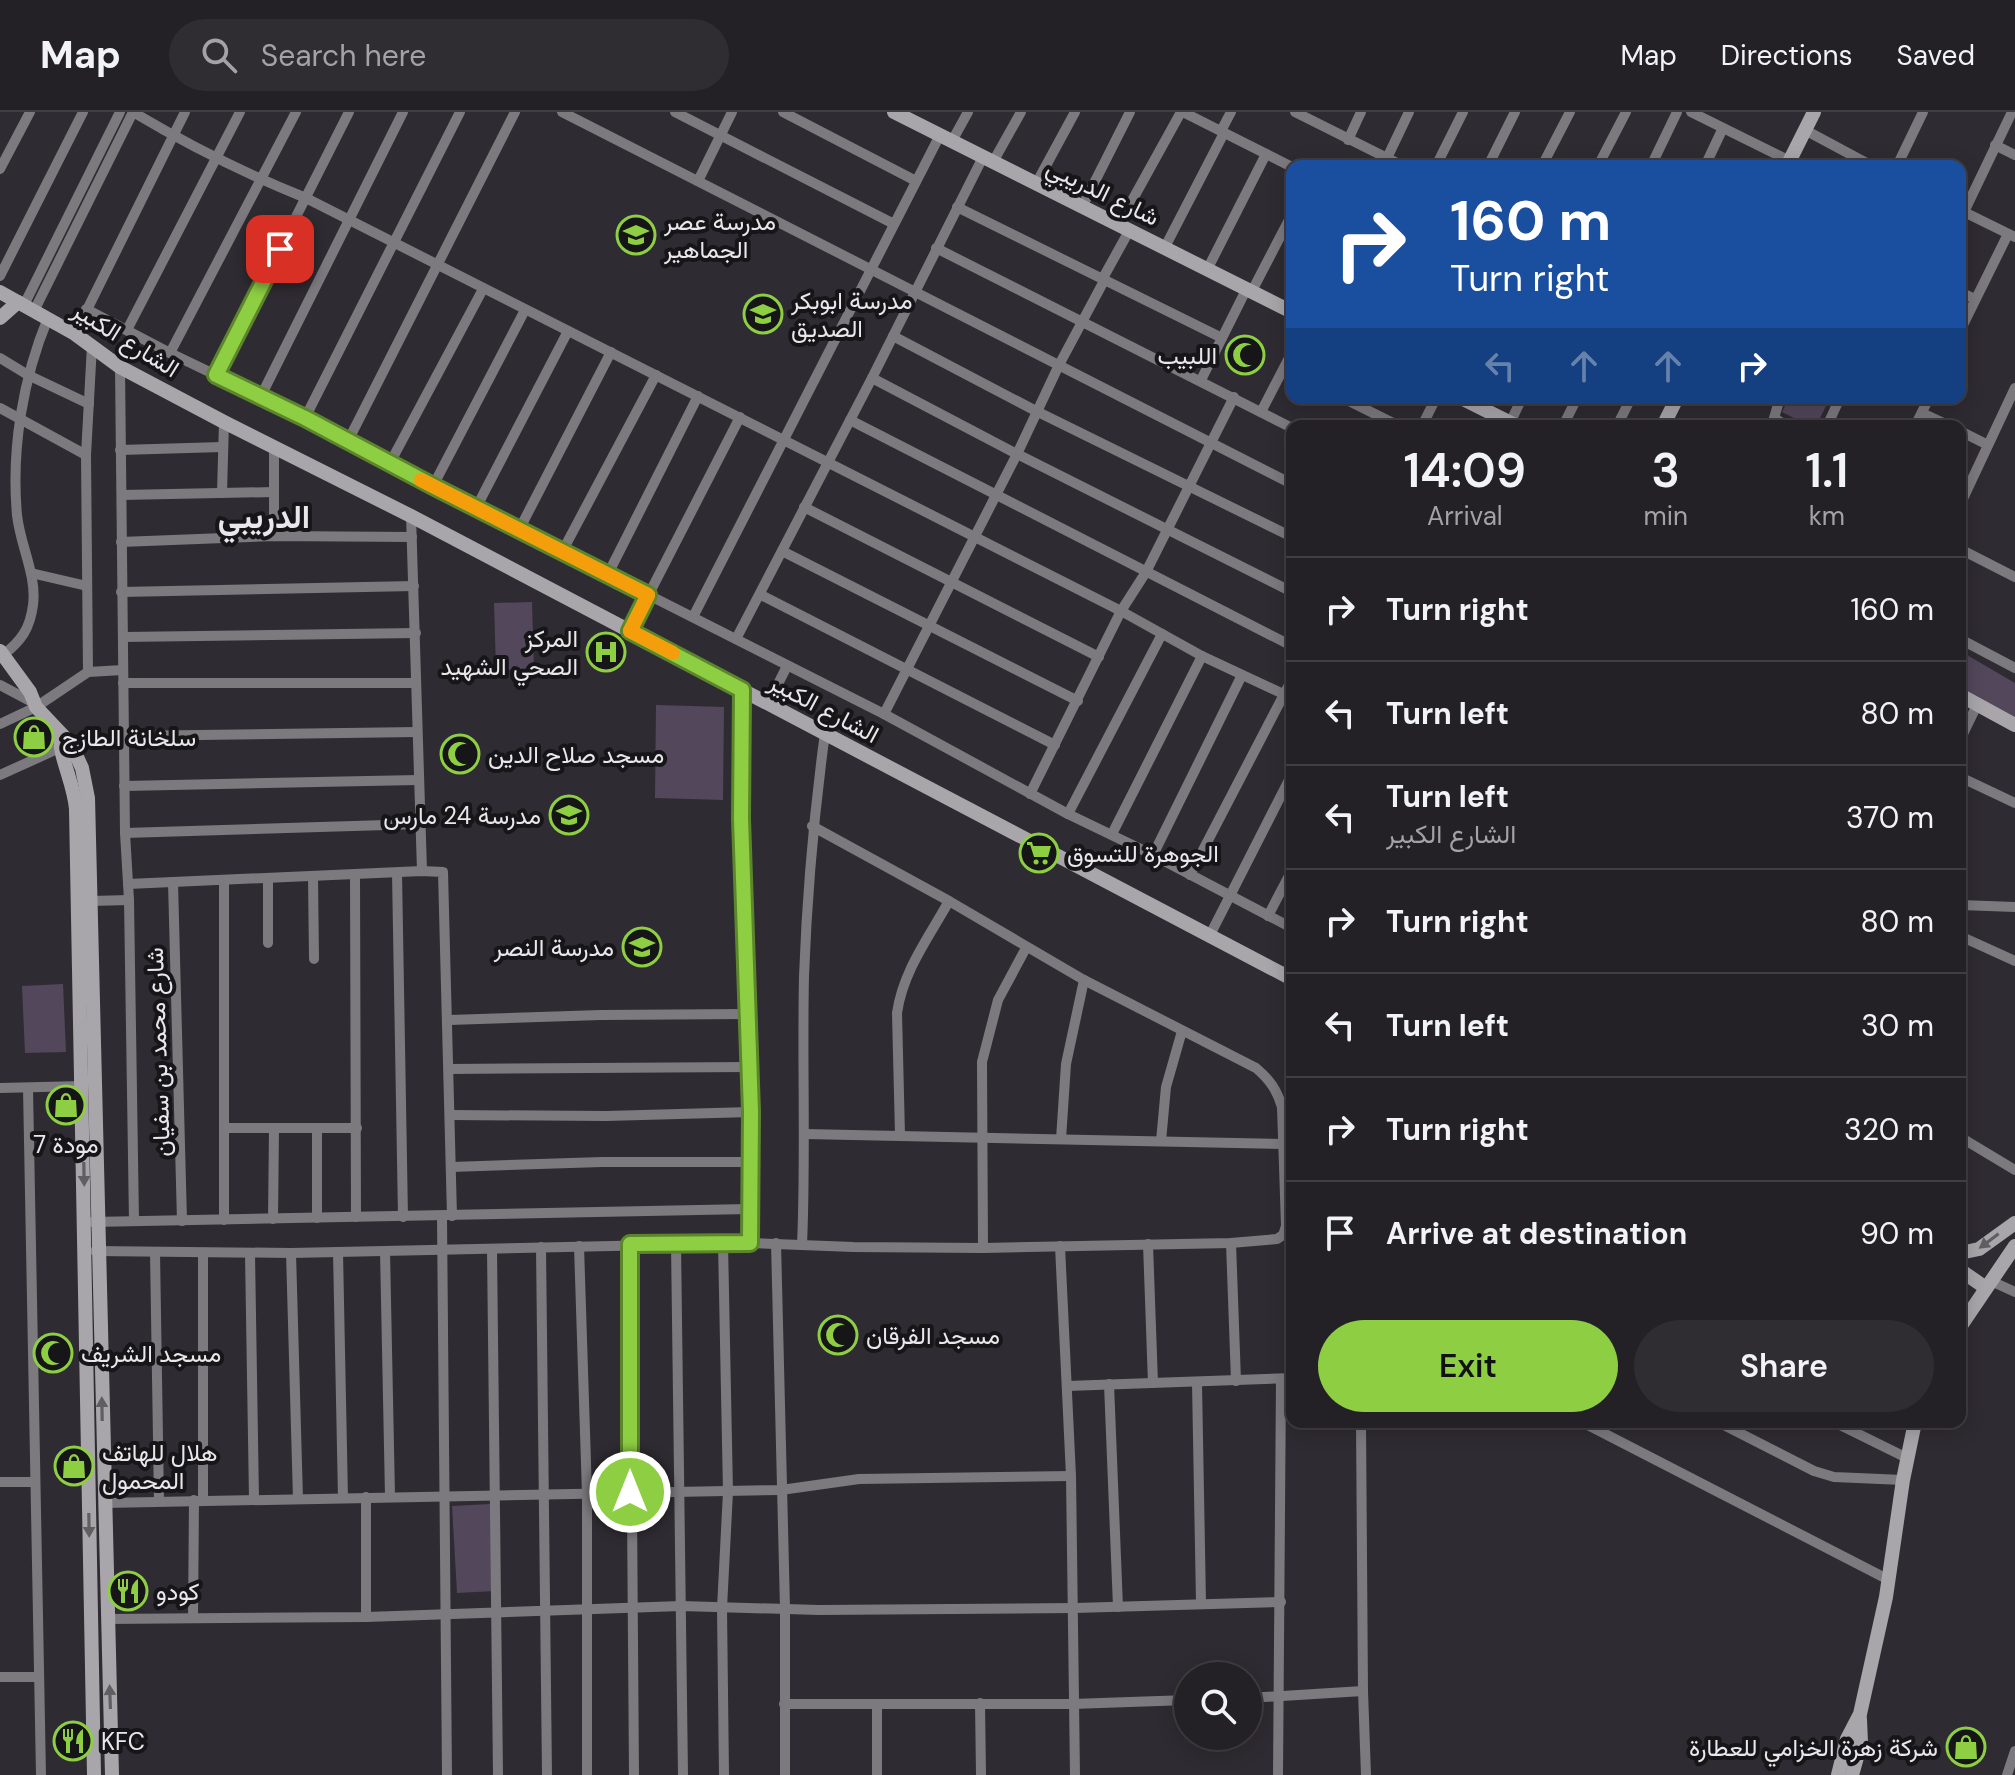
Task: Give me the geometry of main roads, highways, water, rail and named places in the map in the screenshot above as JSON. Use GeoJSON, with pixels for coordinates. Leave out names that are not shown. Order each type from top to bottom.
{"type":"FeatureCollection","features":[{"type":"Feature","properties":{"kind":"place","name":"مدرسة عصر الجماهير"},"geometry":{"type":"Point","coordinates":[636,235]}},
{"type":"Feature","properties":{"kind":"place","name":"مدرسة ابوبكر الصديق"},"geometry":{"type":"Point","coordinates":[763,314]}},
{"type":"Feature","properties":{"kind":"place","name":"اللبيب"},"geometry":{"type":"Point","coordinates":[1245,355]}},
{"type":"Feature","properties":{"kind":"place","name":"المركز الصحي الشهيد"},"geometry":{"type":"Point","coordinates":[606,652]}},
{"type":"Feature","properties":{"kind":"place","name":"سلخانة الطازج"},"geometry":{"type":"Point","coordinates":[34,737]}},
{"type":"Feature","properties":{"kind":"place","name":"مسجد صلاح الدين"},"geometry":{"type":"Point","coordinates":[460,754]}},
{"type":"Feature","properties":{"kind":"place","name":"مدرسة 24 مارس"},"geometry":{"type":"Point","coordinates":[569,815]}},
{"type":"Feature","properties":{"kind":"place","name":"الجوهرة للتسوق"},"geometry":{"type":"Point","coordinates":[1039,853]}},
{"type":"Feature","properties":{"kind":"place","name":"مدرسة النصر"},"geometry":{"type":"Point","coordinates":[642,947]}},
{"type":"Feature","properties":{"kind":"place","name":"مودة 7"},"geometry":{"type":"Point","coordinates":[66,1105]}},
{"type":"Feature","properties":{"kind":"place","name":"مسجد الفرقان"},"geometry":{"type":"Point","coordinates":[838,1335]}},
{"type":"Feature","properties":{"kind":"place","name":"مسجد الشريف"},"geometry":{"type":"Point","coordinates":[53,1353]}},
{"type":"Feature","properties":{"kind":"place","name":"هلال للهاتف المحمول"},"geometry":{"type":"Point","coordinates":[74,1466]}},
{"type":"Feature","properties":{"kind":"place","name":"كودو"},"geometry":{"type":"Point","coordinates":[128,1591]}},
{"type":"Feature","properties":{"kind":"place","name":"KFC"},"geometry":{"type":"Point","coordinates":[73,1741]}},
{"type":"Feature","properties":{"kind":"place","name":"شركة زهرة الخزامي للعطارة"},"geometry":{"type":"Point","coordinates":[1966,1747]}},
{"type":"Feature","properties":{"kind":"district","name":"الدريبي"},"geometry":{"type":"Point","coordinates":[264,517]}}]}
